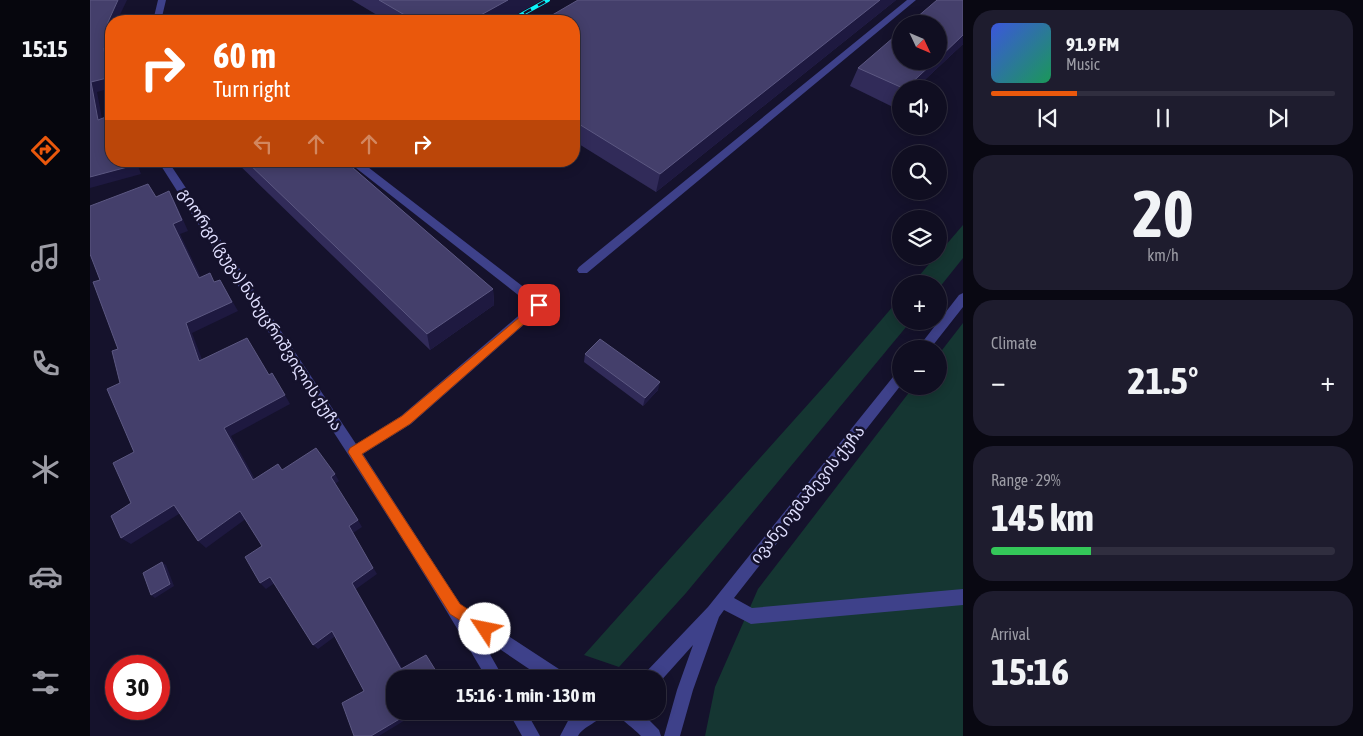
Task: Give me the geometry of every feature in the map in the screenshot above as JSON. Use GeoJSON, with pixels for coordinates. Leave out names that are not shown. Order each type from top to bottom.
{"type":"FeatureCollection","features":[{"type":"Feature","properties":{"kind":"street"},"geometry":{"type":"LineString","coordinates":[[158,15],[162,0]]}},
{"type":"Feature","properties":{"kind":"street"},"geometry":{"type":"LineString","coordinates":[[583,270],[912,0]]}},
{"type":"Feature","properties":{"kind":"street","name":"გიორგი (გუგა) ნახუცრიშვილის ქუჩა"},"geometry":{"type":"LineString","coordinates":[[167,167],[354,452],[455,609],[491,670]]}},
{"type":"Feature","properties":{"kind":"street"},"geometry":{"type":"LineString","coordinates":[[354,452],[406,420],[539,305],[361,167]]}},
{"type":"Feature","properties":{"kind":"street"},"geometry":{"type":"LineString","coordinates":[[930,340],[963,298]]}},
{"type":"Feature","properties":{"kind":"street","name":"ივანე იუმაშევის ქუჩა"},"geometry":{"type":"LineString","coordinates":[[659,670],[717,606],[892,387]]}},
{"type":"Feature","properties":{"kind":"street"},"geometry":{"type":"LineString","coordinates":[[717,606],[751,616],[963,597]]}},
{"type":"Feature","properties":{"kind":"street","name":"ივანე იუმაშევის ქუჩა"},"geometry":{"type":"LineString","coordinates":[[672,736],[685,690],[717,606]]}},
{"type":"Feature","properties":{"kind":"street","name":"გიორგი (გუგა) ნახუცრიშვილის ქუჩა"},"geometry":{"type":"LineString","coordinates":[[455,609],[546,670]]}},
{"type":"Feature","properties":{"kind":"street"},"geometry":{"type":"LineString","coordinates":[[522,720],[532,736]]}},
{"type":"Feature","properties":{"kind":"street"},"geometry":{"type":"LineString","coordinates":[[568,736],[576,723],[581,720]]}},
{"type":"Feature","properties":{"kind":"street"},"geometry":{"type":"LineString","coordinates":[[638,720],[653,736]]}},
{"type":"Feature","properties":{"kind":"green space"},"geometry":{"type":"Polygon","coordinates":[[[963,225],[963,258],[947,278],[947,275],[920,275],[928,265],[947,265],[947,244],[963,225]]]}},
{"type":"Feature","properties":{"kind":"green space"},"geometry":{"type":"Polygon","coordinates":[[[892,307],[892,330],[904,330],[895,340],[892,340],[892,344],[686,593],[619,667],[584,655],[828,382],[892,307]]]}},
{"type":"Feature","properties":{"kind":"green space"},"geometry":{"type":"Polygon","coordinates":[[[963,323],[963,736],[705,736],[715,687],[758,589],[907,395],[947,395],[947,344],[963,323]]]}},
{"type":"Feature","properties":{"kind":"building"},"geometry":{"type":"Polygon","coordinates":[[[90,0],[118,0],[111,15],[105,15],[105,78],[91,82],[98,120],[105,117],[105,167],[128,167],[90,177],[90,0]]]}},
{"type":"Feature","properties":{"kind":"building"},"geometry":{"type":"Polygon","coordinates":[[[379,0],[508,0],[481,15],[405,15],[379,0]]]}},
{"type":"Feature","properties":{"kind":"building"},"geometry":{"type":"Polygon","coordinates":[[[578,0],[880,0],[660,174],[580,125],[580,15],[552,15],[578,0]]]}},
{"type":"Feature","properties":{"kind":"building"},"geometry":{"type":"Polygon","coordinates":[[[937,0],[963,0],[963,35],[948,49],[948,15],[920,15],[937,0]]]}},
{"type":"Feature","properties":{"kind":"building"},"geometry":{"type":"Polygon","coordinates":[[[892,39],[892,70],[925,70],[915,80],[892,80],[892,83],[858,68],[892,39]]]}},
{"type":"Feature","properties":{"kind":"building"},"geometry":{"type":"Polygon","coordinates":[[[252,167],[352,167],[493,289],[427,334],[252,167]]]}},
{"type":"Feature","properties":{"kind":"building"},"geometry":{"type":"Polygon","coordinates":[[[148,184],[156,197],[169,191],[182,220],[173,224],[199,278],[210,273],[214,282],[220,280],[232,302],[186,323],[199,361],[247,338],[269,375],[272,373],[285,395],[224,428],[253,480],[278,464],[282,470],[316,448],[335,474],[331,477],[358,520],[349,526],[373,568],[352,583],[401,669],[426,655],[435,670],[386,670],[386,720],[398,720],[371,736],[354,736],[342,703],[364,691],[332,631],[313,645],[270,577],[260,583],[245,557],[262,546],[240,511],[198,541],[174,505],[121,538],[111,516],[131,503],[113,463],[134,452],[107,389],[120,383],[112,351],[118,349],[93,282],[100,280],[90,254],[90,206],[148,184]]]}},
{"type":"Feature","properties":{"kind":"building"},"geometry":{"type":"Polygon","coordinates":[[[600,339],[660,382],[645,398],[585,354],[600,339]]]}},
{"type":"Feature","properties":{"kind":"building"},"geometry":{"type":"Polygon","coordinates":[[[162,562],[170,584],[151,595],[143,573],[162,562]]]}},
{"type":"Feature","properties":{"kind":"railway"},"geometry":{"type":"LineString","coordinates":[[521,15],[548,0]]}},
{"type":"Feature","properties":{"kind":"route"},"geometry":{"type":"LineString","coordinates":[[485,629],[455,609],[354,452],[406,420],[539,305]]}}]}
